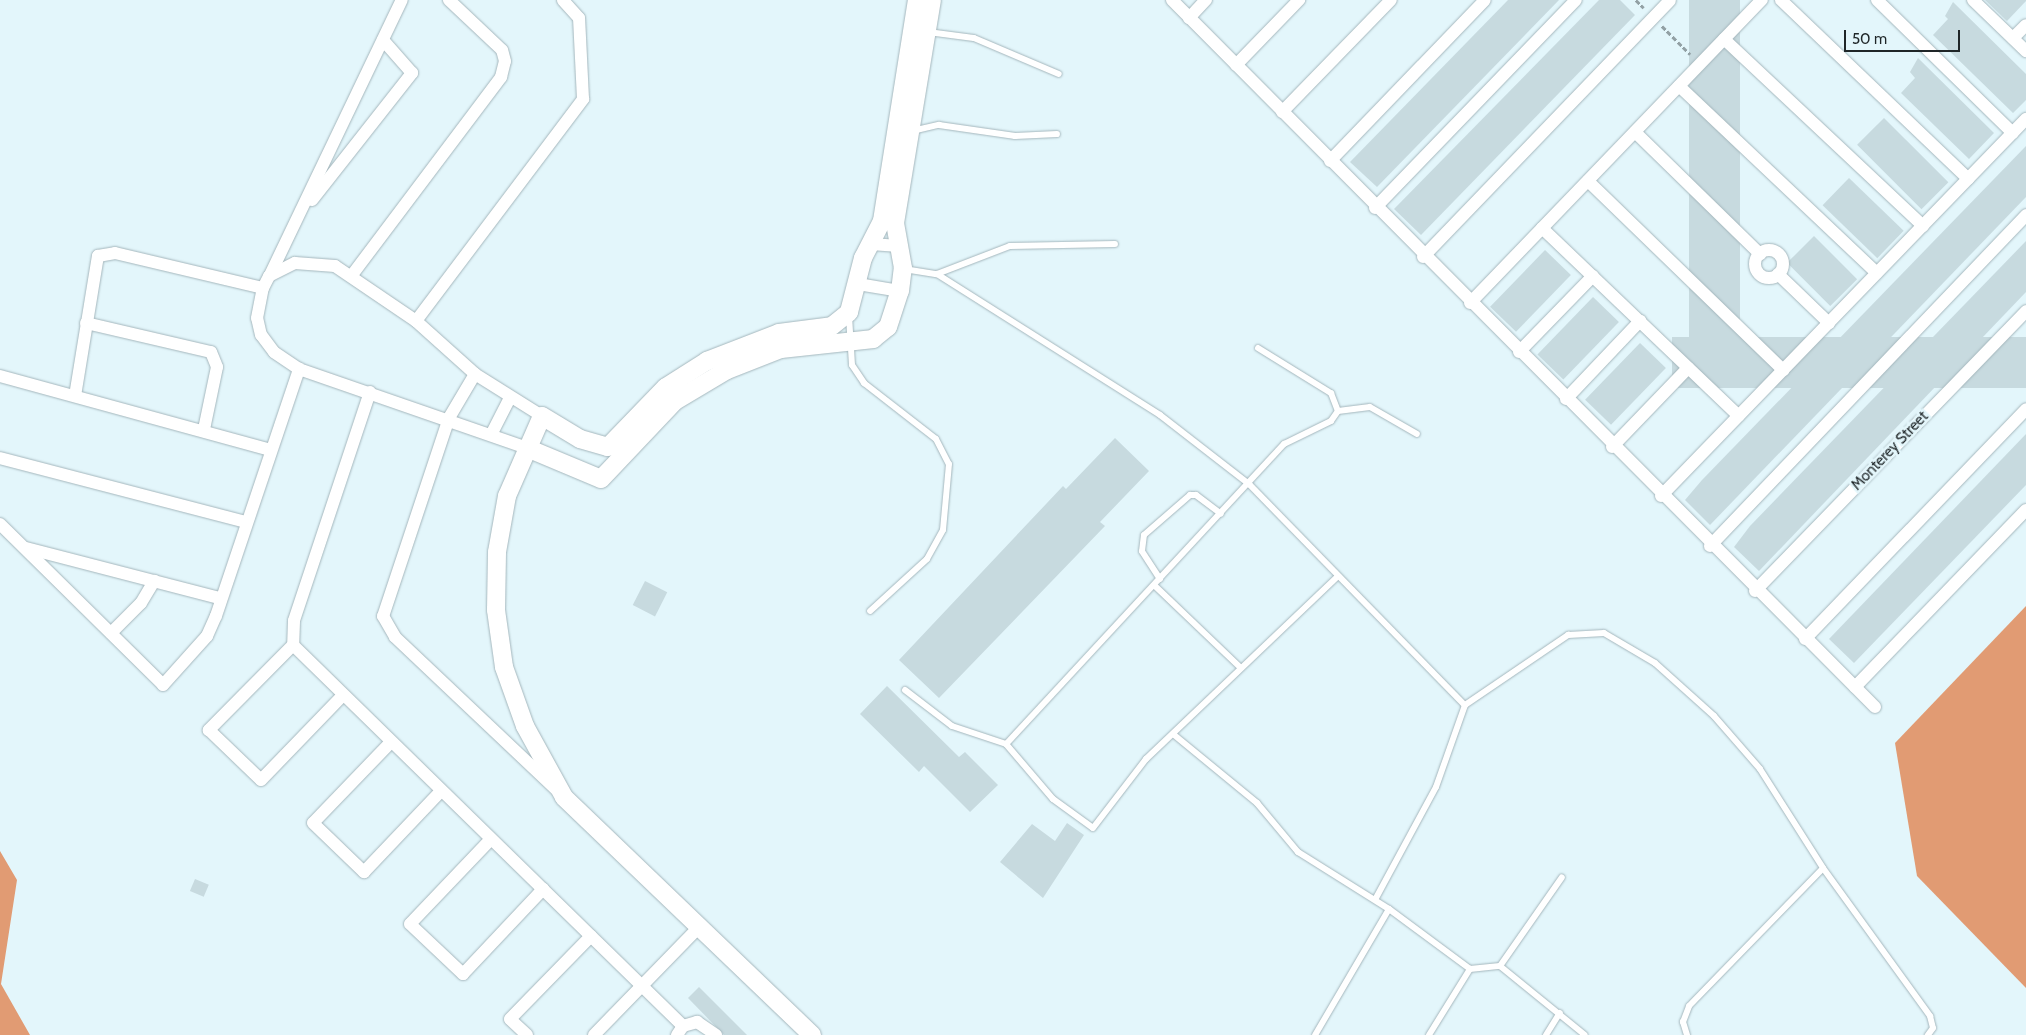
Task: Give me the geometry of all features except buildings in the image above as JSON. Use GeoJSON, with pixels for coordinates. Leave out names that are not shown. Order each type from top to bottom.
{"type":"FeatureCollection","features":[{"type":"Feature","properties":{"kind":"street"},"geometry":{"type":"LineString","coordinates":[[402,0],[266,282],[257,318],[261,335],[274,352],[299,369],[492,433],[601,479],[675,401],[727,370],[781,349],[873,339],[888,327],[900,291],[903,268],[895,223],[910,131],[920,32],[917,0]]}},
{"type":"Feature","properties":{"kind":"street"},"geometry":{"type":"LineString","coordinates":[[352,275],[501,78],[505,61],[502,50],[449,0]]}},
{"type":"Feature","properties":{"kind":"street"},"geometry":{"type":"LineString","coordinates":[[416,321],[583,99],[579,18],[563,0]]}},
{"type":"Feature","properties":{"kind":"street"},"geometry":{"type":"LineString","coordinates":[[75,396],[95,264],[105,252],[266,282],[294,263],[311,262],[352,275],[416,321],[475,374],[510,398],[580,439],[608,447],[666,386],[707,360],[779,333],[832,326],[849,312],[871,244],[882,221],[920,32],[932,0]]}},
{"type":"Feature","properties":{"kind":"street"},"geometry":{"type":"LineString","coordinates":[[1172,0],[1423,257],[1710,546],[1875,707]]}},
{"type":"Feature","properties":{"kind":"street"},"geometry":{"type":"LineString","coordinates":[[1189,18],[1206,0]]}},
{"type":"Feature","properties":{"kind":"street"},"geometry":{"type":"LineString","coordinates":[[1236,65],[1298,0]]}},
{"type":"Feature","properties":{"kind":"street"},"geometry":{"type":"LineString","coordinates":[[1282,112],[1390,0]]}},
{"type":"Feature","properties":{"kind":"street"},"geometry":{"type":"LineString","coordinates":[[1330,161],[1484,0]]}},
{"type":"Feature","properties":{"kind":"street"},"geometry":{"type":"LineString","coordinates":[[1375,208],[1576,0]]}},
{"type":"Feature","properties":{"kind":"street"},"geometry":{"type":"LineString","coordinates":[[1423,257],[1670,0]]}},
{"type":"Feature","properties":{"kind":"street"},"geometry":{"type":"LineString","coordinates":[[1470,303],[1762,0]]}},
{"type":"Feature","properties":{"kind":"street"},"geometry":{"type":"LineString","coordinates":[[1782,0],[1968,179]]}},
{"type":"Feature","properties":{"kind":"street"},"geometry":{"type":"LineString","coordinates":[[1877,0],[2013,132]]}},
{"type":"Feature","properties":{"kind":"street"},"geometry":{"type":"LineString","coordinates":[[1973,0],[2026,51]]}},
{"type":"Feature","properties":{"kind":"street"},"geometry":{"type":"LineString","coordinates":[[2013,38],[2026,25]]}},
{"type":"Feature","properties":{"kind":"street"},"geometry":{"type":"LineString","coordinates":[[1724,39],[1923,226]]}},
{"type":"Feature","properties":{"kind":"street"},"geometry":{"type":"LineString","coordinates":[[298,218],[412,73],[383,40]]}},
{"type":"Feature","properties":{"kind":"street"},"geometry":{"type":"LineString","coordinates":[[1679,86],[1877,273]]}},
{"type":"Feature","properties":{"kind":"street"},"geometry":{"type":"LineString","coordinates":[[1661,496],[2026,119]]}},
{"type":"Feature","properties":{"kind":"street"},"geometry":{"type":"LineString","coordinates":[[1635,132],[1760,254]]}},
{"type":"Feature","properties":{"kind":"street"},"geometry":{"type":"LineString","coordinates":[[1588,181],[1783,370]]}},
{"type":"Feature","properties":{"kind":"street"},"geometry":{"type":"LineString","coordinates":[[1710,546],[2026,215]]}},
{"type":"Feature","properties":{"kind":"street"},"geometry":{"type":"LineString","coordinates":[[1542,228],[1738,416]]}},
{"type":"Feature","properties":{"kind":"street"},"geometry":{"type":"LineString","coordinates":[[871,244],[899,246]]}},
{"type":"Feature","properties":{"kind":"street"},"geometry":{"type":"LineString","coordinates":[[1760,254],[1777,252],[1782,260],[1778,274]]}},
{"type":"Feature","properties":{"kind":"street"},"geometry":{"type":"LineString","coordinates":[[1760,254],[1755,262],[1761,275],[1778,274],[1829,323]]}},
{"type":"Feature","properties":{"kind":"street"},"geometry":{"type":"LineString","coordinates":[[1519,352],[1593,276]]}},
{"type":"Feature","properties":{"kind":"street"},"geometry":{"type":"LineString","coordinates":[[858,284],[900,291]]}},
{"type":"Feature","properties":{"kind":"street","name":"Monterey Street"},"geometry":{"type":"LineString","coordinates":[[1755,590],[2026,311]]}},
{"type":"Feature","properties":{"kind":"street"},"geometry":{"type":"LineString","coordinates":[[1566,399],[1640,321]]}},
{"type":"Feature","properties":{"kind":"street"},"geometry":{"type":"LineString","coordinates":[[86,323],[212,352],[217,367],[204,429]]}},
{"type":"Feature","properties":{"kind":"street"},"geometry":{"type":"LineString","coordinates":[[1612,447],[1688,368]]}},
{"type":"Feature","properties":{"kind":"street"},"geometry":{"type":"LineString","coordinates":[[0,524],[163,685],[206,636],[299,369]]}},
{"type":"Feature","properties":{"kind":"street"},"geometry":{"type":"LineString","coordinates":[[475,374],[449,418],[383,616],[395,637],[812,1035]]}},
{"type":"Feature","properties":{"kind":"street"},"geometry":{"type":"LineString","coordinates":[[0,376],[204,429],[271,450]]}},
{"type":"Feature","properties":{"kind":"street"},"geometry":{"type":"LineString","coordinates":[[370,392],[294,621],[294,645],[642,986],[680,1031],[697,1022],[716,1035]]}},
{"type":"Feature","properties":{"kind":"street"},"geometry":{"type":"LineString","coordinates":[[492,433],[510,398]]}},
{"type":"Feature","properties":{"kind":"street"},"geometry":{"type":"LineString","coordinates":[[1805,638],[2026,409]]}},
{"type":"Feature","properties":{"kind":"street"},"geometry":{"type":"LineString","coordinates":[[542,416],[527,448],[500,524],[495,581],[499,640],[525,726],[564,797]]}},
{"type":"Feature","properties":{"kind":"street"},"geometry":{"type":"LineString","coordinates":[[0,458],[246,522]]}},
{"type":"Feature","properties":{"kind":"street"},"geometry":{"type":"LineString","coordinates":[[1855,687],[2026,510]]}},
{"type":"Feature","properties":{"kind":"street"},"geometry":{"type":"LineString","coordinates":[[24,547],[220,598]]}},
{"type":"Feature","properties":{"kind":"street"},"geometry":{"type":"LineString","coordinates":[[111,633],[141,603],[154,581]]}},
{"type":"Feature","properties":{"kind":"street"},"geometry":{"type":"LineString","coordinates":[[294,645],[209,730],[260,780],[343,695]]}},
{"type":"Feature","properties":{"kind":"street"},"geometry":{"type":"LineString","coordinates":[[391,742],[313,823],[364,872],[441,791]]}},
{"type":"Feature","properties":{"kind":"street"},"geometry":{"type":"LineString","coordinates":[[491,839],[410,924],[423,937],[463,974],[543,889]]}},
{"type":"Feature","properties":{"kind":"street"},"geometry":{"type":"LineString","coordinates":[[594,1035],[699,927]]}},
{"type":"Feature","properties":{"kind":"street"},"geometry":{"type":"LineString","coordinates":[[527,1035],[510,1019],[591,936]]}},
{"type":"Feature","properties":{"kind":"lane"},"geometry":{"type":"LineString","coordinates":[[920,32],[974,38],[1059,74]]}},
{"type":"Feature","properties":{"kind":"lane"},"geometry":{"type":"LineString","coordinates":[[910,131],[939,125],[1015,136],[1057,134]]}},
{"type":"Feature","properties":{"kind":"lane"},"geometry":{"type":"LineString","coordinates":[[937,274],[1010,246],[1115,244]]}},
{"type":"Feature","properties":{"kind":"lane"},"geometry":{"type":"LineString","coordinates":[[903,268],[937,274],[1160,415],[1249,484],[1337,577],[1465,705]]}},
{"type":"Feature","properties":{"kind":"lane"},"geometry":{"type":"LineString","coordinates":[[849,312],[849,342],[852,365],[864,383],[936,439],[949,464],[943,530],[927,559],[870,611]]}},
{"type":"Feature","properties":{"kind":"lane"},"geometry":{"type":"LineString","coordinates":[[1258,348],[1331,393],[1338,410]]}},
{"type":"Feature","properties":{"kind":"lane"},"geometry":{"type":"LineString","coordinates":[[1338,410],[1370,407],[1417,434]]}},
{"type":"Feature","properties":{"kind":"lane"},"geometry":{"type":"LineString","coordinates":[[1006,744],[1249,484],[1284,444],[1331,421],[1338,410]]}},
{"type":"Feature","properties":{"kind":"lane"},"geometry":{"type":"LineString","coordinates":[[1160,579],[1142,551],[1144,535],[1190,495],[1196,495],[1221,514]]}},
{"type":"Feature","properties":{"kind":"lane"},"geometry":{"type":"LineString","coordinates":[[905,690],[952,726],[1006,744],[1053,799],[1093,828],[1146,759],[1337,577]]}},
{"type":"Feature","properties":{"kind":"lane"},"geometry":{"type":"LineString","coordinates":[[1154,585],[1241,668]]}},
{"type":"Feature","properties":{"kind":"lane"},"geometry":{"type":"LineString","coordinates":[[1376,898],[1436,787],[1465,705],[1568,635],[1604,633],[1655,663],[1714,716],[1769,780],[1823,868],[1930,1016],[1932,1028],[1928,1035]]}},
{"type":"Feature","properties":{"kind":"lane"},"geometry":{"type":"LineString","coordinates":[[1172,734],[1257,803],[1298,852],[1376,898],[1470,969],[1500,966],[1585,1035]]}},
{"type":"Feature","properties":{"kind":"lane"},"geometry":{"type":"LineString","coordinates":[[1687,1035],[1683,1022],[1689,1006],[1823,868]]}},
{"type":"Feature","properties":{"kind":"lane"},"geometry":{"type":"LineString","coordinates":[[1500,966],[1562,877]]}},
{"type":"Feature","properties":{"kind":"lane"},"geometry":{"type":"LineString","coordinates":[[1315,1035],[1390,909]]}},
{"type":"Feature","properties":{"kind":"lane"},"geometry":{"type":"LineString","coordinates":[[1429,1035],[1470,969]]}},
{"type":"Feature","properties":{"kind":"lane"},"geometry":{"type":"LineString","coordinates":[[1546,1035],[1560,1013]]}},
{"type":"Feature","properties":{"kind":"path"},"geometry":{"type":"LineString","coordinates":[[1636,0],[1700,64]]}},
{"type":"Feature","properties":{"kind":"shaded area"},"geometry":{"type":"Polygon","coordinates":[[[2026,606],[2026,988],[1917,876],[1895,743],[2026,606]]]}},
{"type":"Feature","properties":{"kind":"shaded area"},"geometry":{"type":"Polygon","coordinates":[[[0,851],[17,880],[1,984],[30,1035],[0,1035],[0,851]]]}}]}
